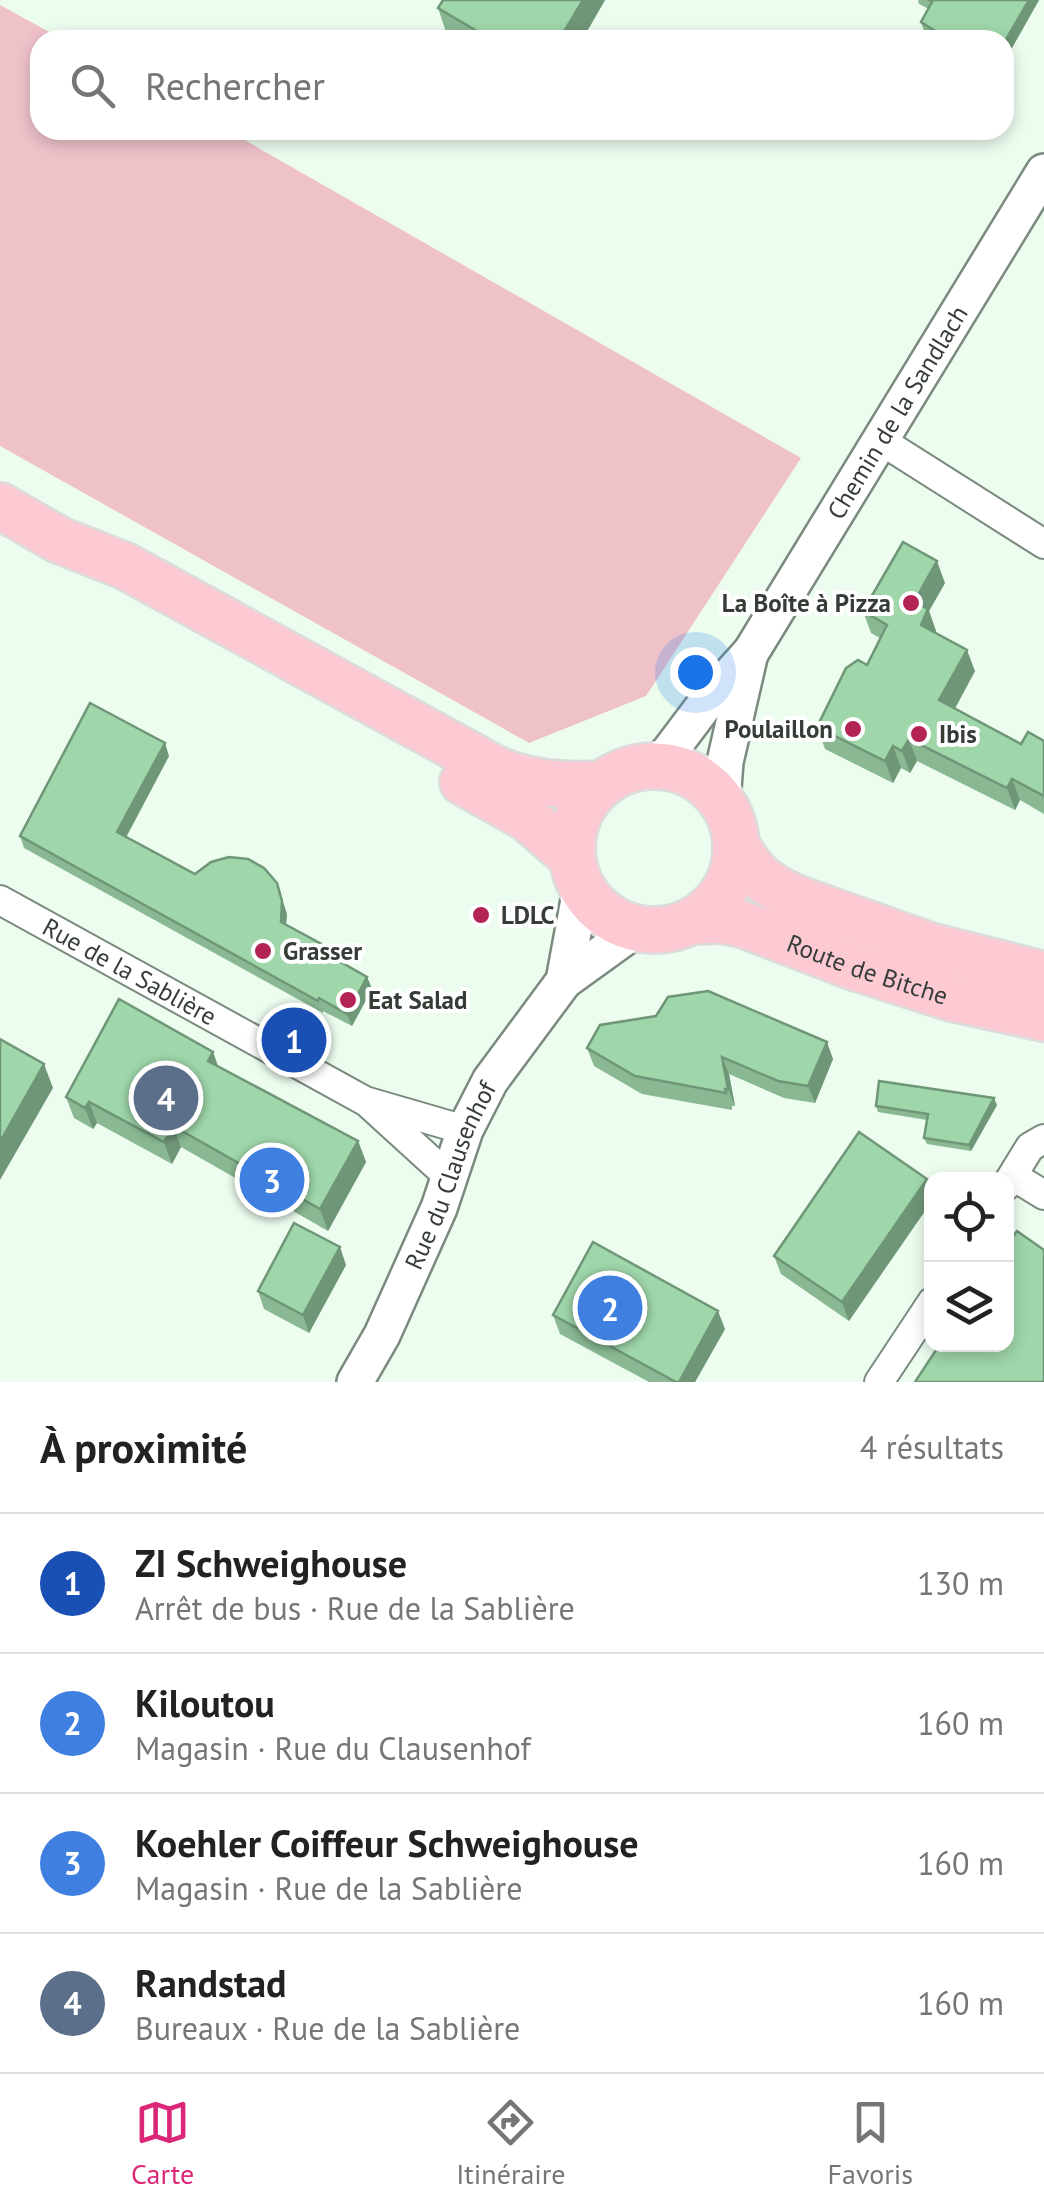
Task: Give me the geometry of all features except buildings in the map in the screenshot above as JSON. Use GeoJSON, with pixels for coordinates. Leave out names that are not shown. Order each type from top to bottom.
{"type":"FeatureCollection","features":[{"type":"Feature","properties":{"kind":"main road"},"geometry":{"type":"LineString","coordinates":[[0,506],[59,540],[125,566],[498,770],[522,780],[602,784]]}},
{"type":"Feature","properties":{"kind":"main road"},"geometry":{"type":"LineString","coordinates":[[59,540],[114,586],[527,818],[576,872],[596,908],[614,921],[656,931],[676,928],[708,910],[721,897],[735,864],[734,830],[722,802],[704,782],[680,770],[654,766],[626,770],[602,784],[578,816],[573,828],[576,872]]}},
{"type":"Feature","properties":{"kind":"main road","name":"Route de Bitche"},"geometry":{"type":"LineString","coordinates":[[736,845],[750,869],[776,890],[794,898],[930,946],[1044,974]]}},
{"type":"Feature","properties":{"kind":"main road","name":"Route de Bitche"},"geometry":{"type":"LineString","coordinates":[[694,920],[742,924],[854,967],[952,998],[1044,1018]]}},
{"type":"Feature","properties":{"kind":"street","name":"Chemin de la Sandlach"},"geometry":{"type":"LineString","coordinates":[[654,766],[750,652],[1044,172]]}},
{"type":"Feature","properties":{"kind":"street"},"geometry":{"type":"LineString","coordinates":[[880,440],[1044,544]]}},
{"type":"Feature","properties":{"kind":"street","name":"Chemin de la Sandlach"},"geometry":{"type":"LineString","coordinates":[[722,802],[726,762],[750,652]]}},
{"type":"Feature","properties":{"kind":"street","name":"Rue du Clausenhof"},"geometry":{"type":"LineString","coordinates":[[564,981],[576,872]]}},
{"type":"Feature","properties":{"kind":"street","name":"Rue de la Sablière"},"geometry":{"type":"LineString","coordinates":[[0,900],[365,1101],[464,1130]]}},
{"type":"Feature","properties":{"kind":"street","name":"Rue du Clausenhof"},"geometry":{"type":"LineString","coordinates":[[368,1378],[382,1335],[439,1208],[464,1130],[490,1082],[564,981],[636,929]]}},
{"type":"Feature","properties":{"kind":"street","name":"Rue de la Sablière"},"geometry":{"type":"LineString","coordinates":[[365,1101],[448,1176]]}},
{"type":"Feature","properties":{"kind":"street"},"geometry":{"type":"LineString","coordinates":[[1014,1174],[1030,1147],[1044,1139]]}},
{"type":"Feature","properties":{"kind":"street"},"geometry":{"type":"LineString","coordinates":[[1014,1183],[1044,1195]]}},
{"type":"Feature","properties":{"kind":"street"},"geometry":{"type":"LineString","coordinates":[[880,1382],[924,1314]]}},
{"type":"Feature","properties":{"kind":"shaded area"},"geometry":{"type":"Polygon","coordinates":[[[0,5],[46,30],[30,30],[30,140],[244,140],[801,458],[646,696],[529,743],[0,446],[0,5]]]}},
{"type":"Feature","properties":{"kind":"place","name":"La Boîte à Pizza"},"geometry":{"type":"Point","coordinates":[911,603]}},
{"type":"Feature","properties":{"kind":"place","name":"Poulaillon"},"geometry":{"type":"Point","coordinates":[853,729]}},
{"type":"Feature","properties":{"kind":"place","name":"Ibis"},"geometry":{"type":"Point","coordinates":[919,734]}},
{"type":"Feature","properties":{"kind":"place","name":"LDLC"},"geometry":{"type":"Point","coordinates":[481,915]}},
{"type":"Feature","properties":{"kind":"place","name":"Grasser"},"geometry":{"type":"Point","coordinates":[263,951]}},
{"type":"Feature","properties":{"kind":"place","name":"Eat Salad"},"geometry":{"type":"Point","coordinates":[348,1000]}},
{"type":"Feature","properties":{"kind":"place","name":"ZI Schweighouse"},"geometry":{"type":"Point","coordinates":[294,1040]}},
{"type":"Feature","properties":{"kind":"place","name":"Randstad"},"geometry":{"type":"Point","coordinates":[166,1098]}},
{"type":"Feature","properties":{"kind":"place","name":"Koehler Coiffeur Schweighouse"},"geometry":{"type":"Point","coordinates":[272,1180]}},
{"type":"Feature","properties":{"kind":"place","name":"Kiloutou"},"geometry":{"type":"Point","coordinates":[610,1308]}}]}
